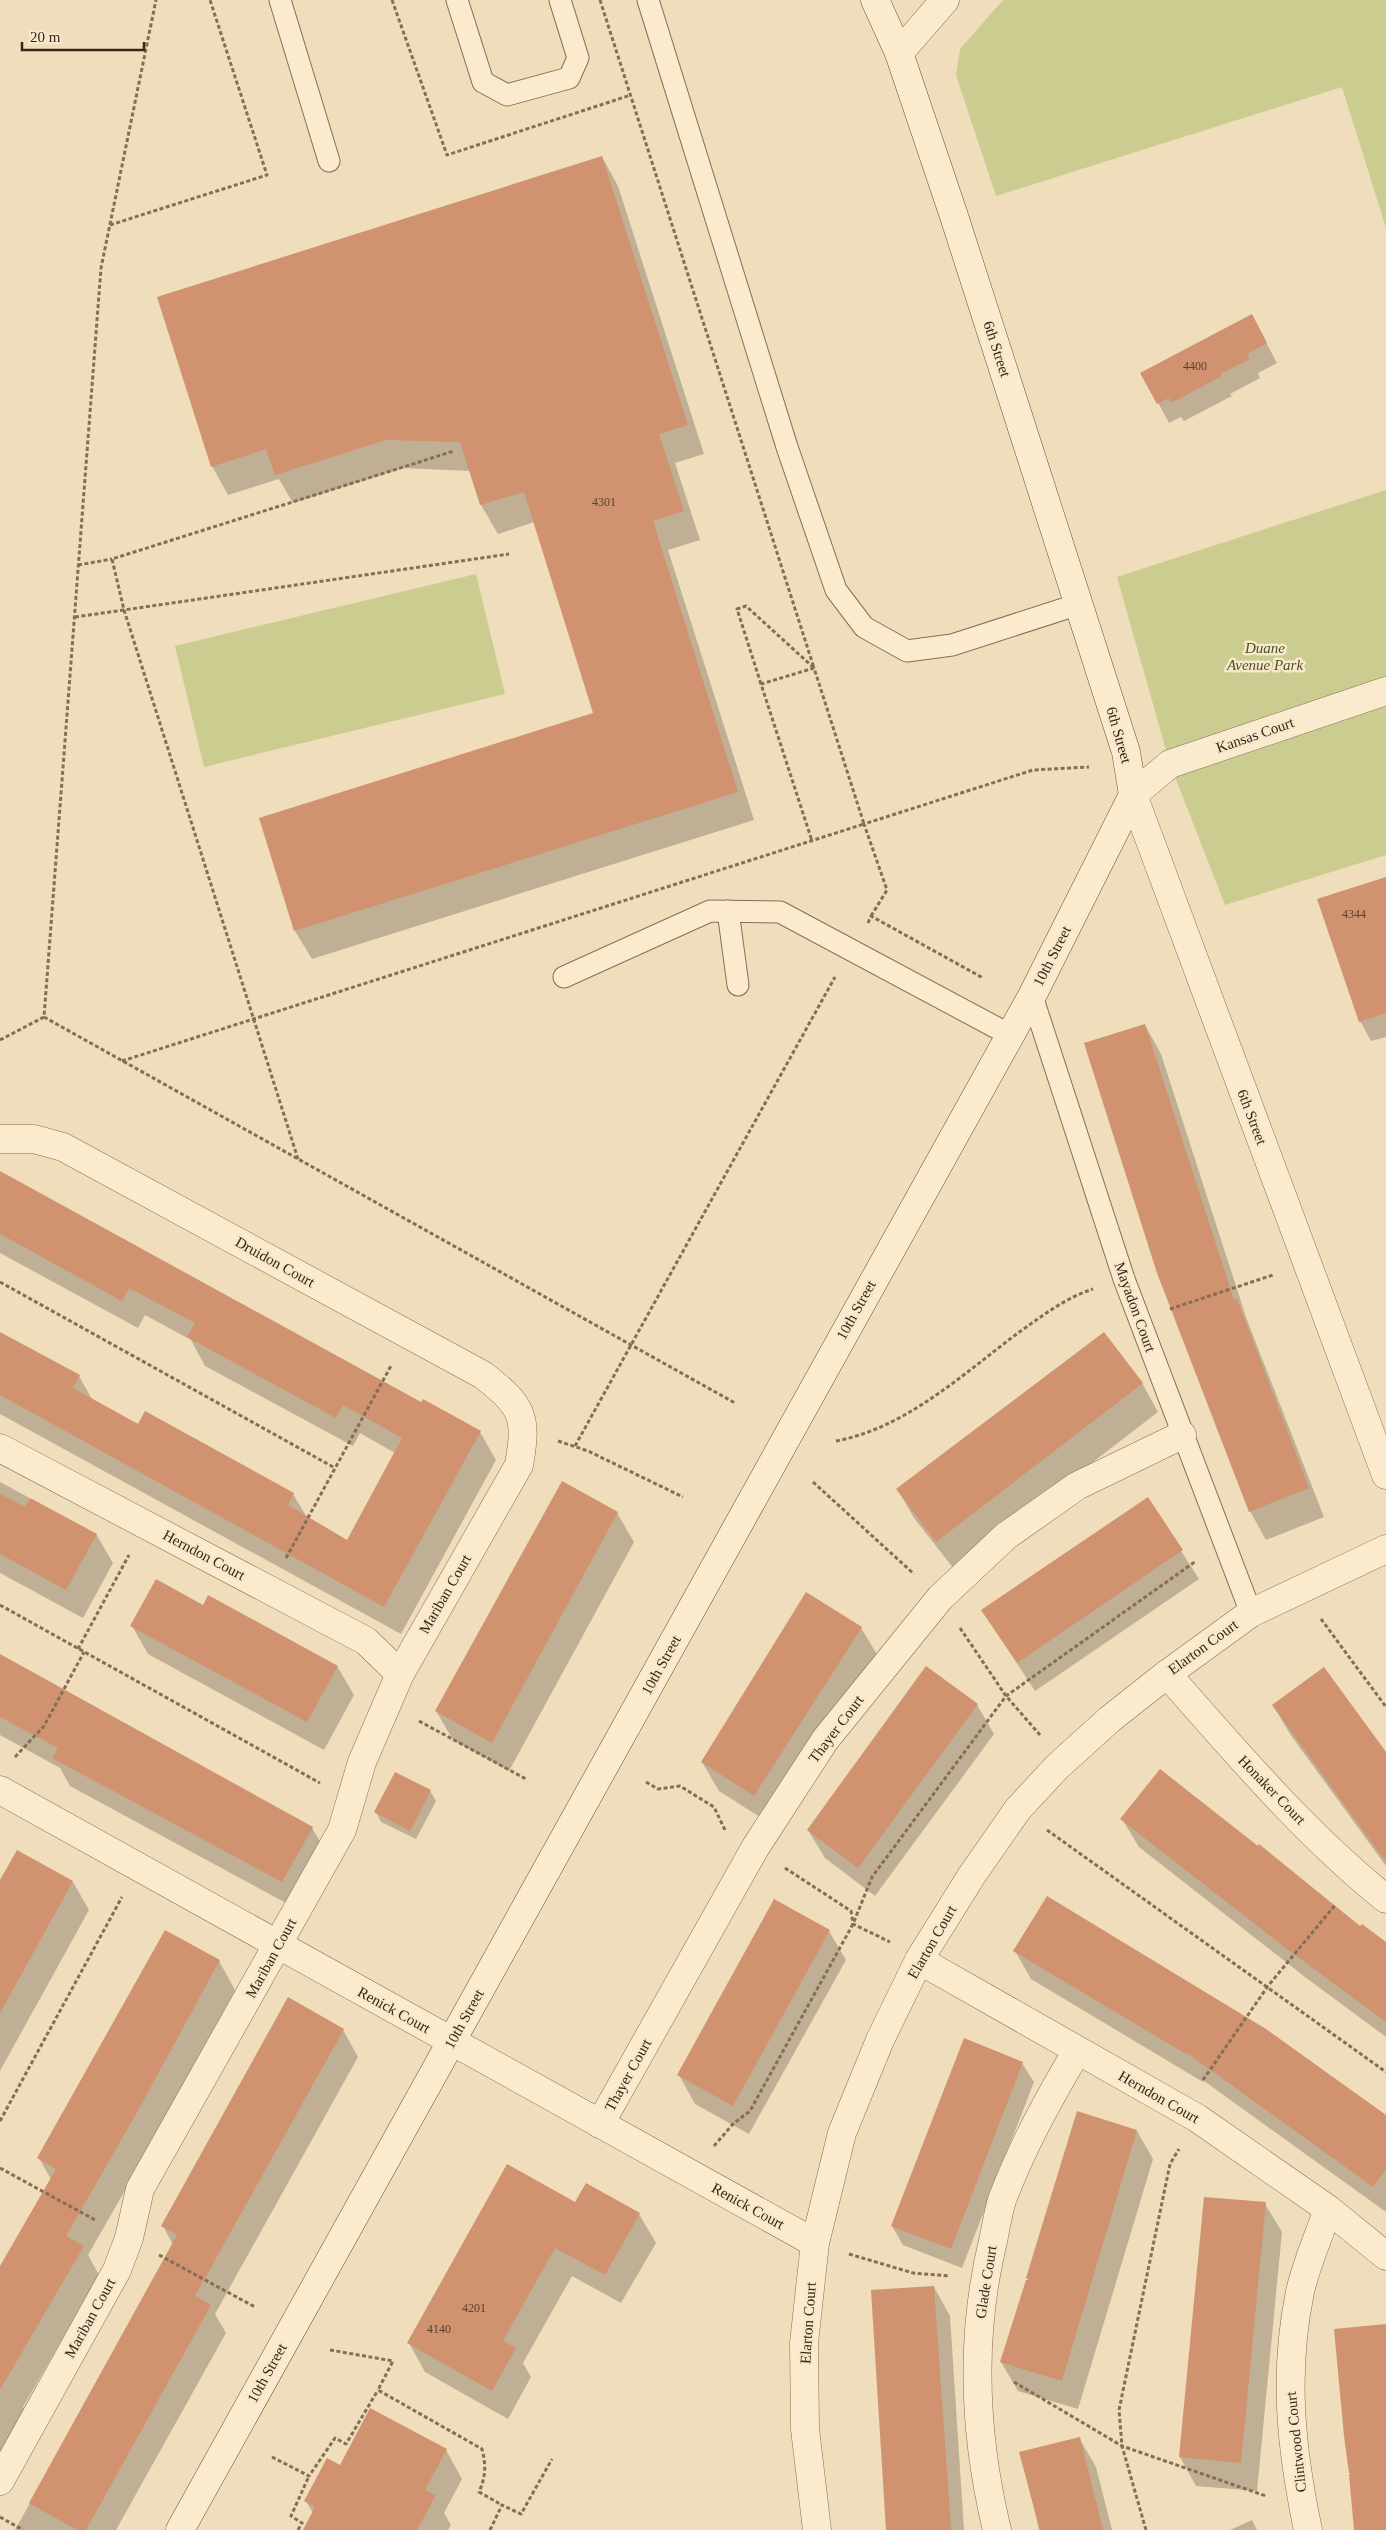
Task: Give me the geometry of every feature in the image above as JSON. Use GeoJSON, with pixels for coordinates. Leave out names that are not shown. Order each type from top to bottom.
{"type":"FeatureCollection","features":[{"type":"Feature","properties":{"kind":"street","name":"6th Street"},"geometry":{"type":"LineString","coordinates":[[875,0],[899,53],[954,216],[1126,752],[1133,795],[1386,1475]]}},
{"type":"Feature","properties":{"kind":"street"},"geometry":{"type":"LineString","coordinates":[[899,53],[945,0]]}},
{"type":"Feature","properties":{"kind":"street","name":"Kansas Court"},"geometry":{"type":"LineString","coordinates":[[1133,795],[1170,764],[1386,691]]}},
{"type":"Feature","properties":{"kind":"street","name":"10th Street"},"geometry":{"type":"LineString","coordinates":[[180,2530],[1032,996],[1133,795]]}},
{"type":"Feature","properties":{"kind":"street","name":"Druidon Court"},"geometry":{"type":"LineString","coordinates":[[0,1139],[34,1139],[63,1147],[483,1375],[508,1395],[520,1410],[523,1428]]}},
{"type":"Feature","properties":{"kind":"street","name":"Mariban Court"},"geometry":{"type":"LineString","coordinates":[[0,2481],[117,2270],[129,2238],[140,2189],[342,1830],[362,1762],[400,1674],[519,1465],[523,1428]]}},
{"type":"Feature","properties":{"kind":"street","name":"Thayer Court"},"geometry":{"type":"LineString","coordinates":[[600,2124],[755,1848],[825,1740],[940,1598],[1006,1536],[1077,1486],[1182,1435]]}},
{"type":"Feature","properties":{"kind":"street","name":"Herndon Court"},"geometry":{"type":"LineString","coordinates":[[0,1448],[366,1642],[400,1674]]}},
{"type":"Feature","properties":{"kind":"street","name":"Elarton Court"},"geometry":{"type":"LineString","coordinates":[[817,2530],[805,2429],[804,2343],[815,2244],[842,2133],[880,2040],[918,1960],[972,1875],[1018,1809],[1057,1767],[1110,1719],[1167,1674],[1251,1613],[1386,1549]]}},
{"type":"Feature","properties":{"kind":"street","name":"Honaker Court"},"geometry":{"type":"LineString","coordinates":[[1167,1674],[1256,1776],[1359,1877],[1386,1899]]}},
{"type":"Feature","properties":{"kind":"street","name":"Renick Court"},"geometry":{"type":"LineString","coordinates":[[3,1799],[138,1867],[815,2244]]}},
{"type":"Feature","properties":{"kind":"street","name":"Herndon Court"},"geometry":{"type":"LineString","coordinates":[[918,1960],[1189,2114],[1328,2210],[1386,2256]]}},
{"type":"Feature","properties":{"kind":"street","name":"Glade Court"},"geometry":{"type":"LineString","coordinates":[[997,2530],[978,2422],[976,2360],[984,2279],[1002,2202],[1034,2123],[1076,2051]]}},
{"type":"Feature","properties":{"kind":"street","name":"Clintwood Court"},"geometry":{"type":"LineString","coordinates":[[1306,2519],[1289,2409],[1291,2351],[1300,2291],[1328,2210]]}},
{"type":"Feature","properties":{"kind":"lane"},"geometry":{"type":"LineString","coordinates":[[280,0],[328,161]]}},
{"type":"Feature","properties":{"kind":"lane"},"geometry":{"type":"LineString","coordinates":[[457,0],[483,82],[507,95],[569,78],[578,58],[560,0]]}},
{"type":"Feature","properties":{"kind":"lane"},"geometry":{"type":"LineString","coordinates":[[648,0],[787,447],[836,590],[864,627],[907,651],[952,645],[1079,604]]}},
{"type":"Feature","properties":{"kind":"lane"},"geometry":{"type":"LineString","coordinates":[[564,977],[710,911],[780,912],[1010,1035]]}},
{"type":"Feature","properties":{"kind":"lane"},"geometry":{"type":"LineString","coordinates":[[728,912],[738,985]]}},
{"type":"Feature","properties":{"kind":"lane","name":"Mayadon Court"},"geometry":{"type":"LineString","coordinates":[[1032,996],[1124,1278],[1251,1613]]}},
{"type":"Feature","properties":{"kind":"path"},"geometry":{"type":"LineString","coordinates":[[44,1017],[101,268],[156,0]]}},
{"type":"Feature","properties":{"kind":"path"},"geometry":{"type":"LineString","coordinates":[[110,226],[267,175],[210,0]]}},
{"type":"Feature","properties":{"kind":"path"},"geometry":{"type":"LineString","coordinates":[[600,0],[864,824],[887,890],[867,924]]}},
{"type":"Feature","properties":{"kind":"path"},"geometry":{"type":"LineString","coordinates":[[78,565],[112,559],[454,451]]}},
{"type":"Feature","properties":{"kind":"path"},"geometry":{"type":"LineString","coordinates":[[75,617],[509,554]]}},
{"type":"Feature","properties":{"kind":"path"},"geometry":{"type":"LineString","coordinates":[[112,559],[124,610],[298,1158]]}},
{"type":"Feature","properties":{"kind":"path"},"geometry":{"type":"LineString","coordinates":[[812,841],[737,609],[746,606],[814,668]]}},
{"type":"Feature","properties":{"kind":"path"},"geometry":{"type":"LineString","coordinates":[[761,684],[814,668]]}},
{"type":"Feature","properties":{"kind":"path"},"geometry":{"type":"LineString","coordinates":[[122,1060],[1033,770],[1089,767]]}},
{"type":"Feature","properties":{"kind":"path"},"geometry":{"type":"LineString","coordinates":[[871,916],[983,978]]}},
{"type":"Feature","properties":{"kind":"path"},"geometry":{"type":"LineString","coordinates":[[575,1446],[838,973]]}},
{"type":"Feature","properties":{"kind":"path"},"geometry":{"type":"LineString","coordinates":[[0,1040],[44,1017]]}},
{"type":"Feature","properties":{"kind":"path"},"geometry":{"type":"LineString","coordinates":[[44,1017],[735,1403]]}},
{"type":"Feature","properties":{"kind":"path"},"geometry":{"type":"LineString","coordinates":[[1139,1319],[1307,1264]]}},
{"type":"Feature","properties":{"kind":"path"},"geometry":{"type":"LineString","coordinates":[[836,1440],[856,1437],[912,1411],[1040,1317],[1075,1295],[1124,1278]]}},
{"type":"Feature","properties":{"kind":"path"},"geometry":{"type":"LineString","coordinates":[[0,1282],[336,1468]]}},
{"type":"Feature","properties":{"kind":"path"},"geometry":{"type":"LineString","coordinates":[[269,1590],[408,1334]]}},
{"type":"Feature","properties":{"kind":"path"},"geometry":{"type":"LineString","coordinates":[[523,1428],[575,1446],[683,1497]]}},
{"type":"Feature","properties":{"kind":"path"},"geometry":{"type":"LineString","coordinates":[[78,1649],[146,1525]]}},
{"type":"Feature","properties":{"kind":"path"},"geometry":{"type":"LineString","coordinates":[[711,2150],[733,2124],[750,2111],[853,1924],[872,1877],[1006,1696],[1223,1542]]}},
{"type":"Feature","properties":{"kind":"path"},"geometry":{"type":"LineString","coordinates":[[0,1605],[351,1800]]}},
{"type":"Feature","properties":{"kind":"path"},"geometry":{"type":"LineString","coordinates":[[1317,1614],[1386,1708]]}},
{"type":"Feature","properties":{"kind":"path"},"geometry":{"type":"LineString","coordinates":[[12,1761],[44,1726],[84,1652]]}},
{"type":"Feature","properties":{"kind":"path"},"geometry":{"type":"LineString","coordinates":[[387,1704],[526,1779]]}},
{"type":"Feature","properties":{"kind":"path"},"geometry":{"type":"LineString","coordinates":[[1019,1712],[1040,1734]]}},
{"type":"Feature","properties":{"kind":"path"},"geometry":{"type":"LineString","coordinates":[[646,1782],[658,1789],[680,1786],[714,1807],[723,1829],[851,1911],[853,1924]]}},
{"type":"Feature","properties":{"kind":"path"},"geometry":{"type":"LineString","coordinates":[[1018,1809],[1386,2072]]}},
{"type":"Feature","properties":{"kind":"path"},"geometry":{"type":"LineString","coordinates":[[0,2121],[138,1867]]}},
{"type":"Feature","properties":{"kind":"path"},"geometry":{"type":"LineString","coordinates":[[1146,2530],[1122,2446],[1119,2410],[1170,2164],[1189,2114],[1268,1986],[1359,1877]]}},
{"type":"Feature","properties":{"kind":"path"},"geometry":{"type":"LineString","coordinates":[[853,1924],[887,1940]]}},
{"type":"Feature","properties":{"kind":"path"},"geometry":{"type":"LineString","coordinates":[[815,2244],[913,2273],[984,2279]]}},
{"type":"Feature","properties":{"kind":"path"},"geometry":{"type":"LineString","coordinates":[[298,2530],[302,2523],[291,2516],[309,2476],[335,2438],[346,2444],[393,2362],[330,2350]]}},
{"type":"Feature","properties":{"kind":"path"},"geometry":{"type":"LineString","coordinates":[[976,2360],[1122,2446],[1306,2519]]}},
{"type":"Feature","properties":{"kind":"path"},"geometry":{"type":"LineString","coordinates":[[378,2390],[482,2449],[486,2464],[485,2479],[479,2492],[521,2514],[552,2459]]}},
{"type":"Feature","properties":{"kind":"path"},"geometry":{"type":"LineString","coordinates":[[272,2457],[309,2476]]}},
{"type":"Feature","properties":{"kind":"path"},"geometry":{"type":"LineString","coordinates":[[490,2530],[502,2505]]}},
{"type":"Feature","properties":{"kind":"path"},"geometry":{"type":"LineString","coordinates":[[0,2518],[22,2530]]}},
{"type":"Feature","properties":{"kind":"green space"},"geometry":{"type":"Polygon","coordinates":[[[1003,0],[1386,0],[1386,228],[1342,87],[996,196],[956,75],[960,49],[1003,0]]]}},
{"type":"Feature","properties":{"kind":"green space","name":"Duane Avenue Park"},"geometry":{"type":"Polygon","coordinates":[[[1386,490],[1386,855],[1225,905],[1170,764],[1117,577],[1386,490]]]}},
{"type":"Feature","properties":{"kind":"green space"},"geometry":{"type":"Polygon","coordinates":[[[476,574],[505,694],[204,767],[175,646],[476,574]]]}},
{"type":"Feature","properties":{"kind":"building"},"geometry":{"type":"Polygon","coordinates":[[[602,156],[688,425],[659,434],[684,511],[653,521],[738,792],[294,931],[259,818],[593,713],[524,492],[480,505],[460,442],[386,440],[275,475],[266,449],[211,467],[157,297],[602,156]]]}},
{"type":"Feature","properties":{"kind":"building"},"geometry":{"type":"Polygon","coordinates":[[[1252,314],[1267,343],[1247,354],[1250,359],[1220,374],[1222,376],[1171,403],[1169,398],[1157,404],[1140,373],[1252,314]]]}},
{"type":"Feature","properties":{"kind":"building"},"geometry":{"type":"Polygon","coordinates":[[[1386,877],[1386,1013],[1359,1022],[1317,899],[1386,877]]]}},
{"type":"Feature","properties":{"kind":"building"},"geometry":{"type":"Polygon","coordinates":[[[1145,1024],[1234,1300],[1237,1299],[1309,1488],[1249,1512],[1157,1273],[1084,1043],[1145,1024]]]}},
{"type":"Feature","properties":{"kind":"building"},"geometry":{"type":"Polygon","coordinates":[[[0,1171],[421,1402],[423,1399],[481,1431],[384,1607],[0,1395],[0,1332],[80,1375],[73,1388],[138,1424],[145,1411],[294,1493],[288,1505],[347,1540],[402,1438],[343,1405],[336,1418],[187,1337],[195,1323],[129,1288],[122,1301],[0,1234],[0,1171]]]}},
{"type":"Feature","properties":{"kind":"building"},"geometry":{"type":"Polygon","coordinates":[[[1104,1332],[1143,1383],[936,1542],[896,1489],[1104,1332]]]}},
{"type":"Feature","properties":{"kind":"building"},"geometry":{"type":"Polygon","coordinates":[[[562,1481],[618,1512],[492,1743],[435,1711],[562,1481]]]}},
{"type":"Feature","properties":{"kind":"building"},"geometry":{"type":"Polygon","coordinates":[[[0,1494],[25,1507],[30,1498],[97,1534],[66,1590],[0,1554],[0,1494]]]}},
{"type":"Feature","properties":{"kind":"building"},"geometry":{"type":"Polygon","coordinates":[[[1148,1497],[1183,1550],[1017,1663],[981,1610],[1148,1497]]]}},
{"type":"Feature","properties":{"kind":"building"},"geometry":{"type":"Polygon","coordinates":[[[156,1579],[203,1605],[208,1595],[338,1666],[307,1722],[130,1626],[156,1579]]]}},
{"type":"Feature","properties":{"kind":"building"},"geometry":{"type":"Polygon","coordinates":[[[806,1592],[862,1627],[754,1796],[701,1762],[806,1592]]]}},
{"type":"Feature","properties":{"kind":"building"},"geometry":{"type":"Polygon","coordinates":[[[0,1654],[313,1827],[282,1882],[52,1758],[58,1748],[0,1717],[0,1654]]]}},
{"type":"Feature","properties":{"kind":"building"},"geometry":{"type":"Polygon","coordinates":[[[926,1666],[978,1704],[858,1868],[807,1830],[926,1666]]]}},
{"type":"Feature","properties":{"kind":"building"},"geometry":{"type":"Polygon","coordinates":[[[1324,1667],[1386,1752],[1386,1862],[1272,1705],[1324,1667]]]}},
{"type":"Feature","properties":{"kind":"building"},"geometry":{"type":"Polygon","coordinates":[[[1160,1769],[1258,1846],[1259,1844],[1360,1926],[1362,1924],[1386,1942],[1386,2022],[1287,1949],[1120,1819],[1160,1769]]]}},
{"type":"Feature","properties":{"kind":"building"},"geometry":{"type":"Polygon","coordinates":[[[395,1772],[431,1790],[410,1831],[374,1812],[395,1772]]]}},
{"type":"Feature","properties":{"kind":"building"},"geometry":{"type":"Polygon","coordinates":[[[17,1850],[73,1881],[0,2013],[0,1880],[17,1850]]]}},
{"type":"Feature","properties":{"kind":"building"},"geometry":{"type":"Polygon","coordinates":[[[1047,1896],[1266,2029],[1386,2115],[1386,2169],[1373,2187],[1187,2053],[1013,1951],[1047,1896]]]}},
{"type":"Feature","properties":{"kind":"building"},"geometry":{"type":"Polygon","coordinates":[[[774,1899],[830,1930],[733,2106],[677,2075],[774,1899]]]}},
{"type":"Feature","properties":{"kind":"building"},"geometry":{"type":"Polygon","coordinates":[[[165,1930],[220,1960],[135,2116],[66,2236],[84,2246],[0,2390],[0,2266],[56,2169],[37,2158],[165,1930]]]}},
{"type":"Feature","properties":{"kind":"building"},"geometry":{"type":"Polygon","coordinates":[[[288,1997],[344,2029],[195,2296],[211,2305],[86,2530],[77,2530],[29,2503],[177,2235],[161,2226],[288,1997]]]}},
{"type":"Feature","properties":{"kind":"building"},"geometry":{"type":"Polygon","coordinates":[[[964,2038],[1023,2062],[951,2249],[891,2226],[964,2038]]]}},
{"type":"Feature","properties":{"kind":"building"},"geometry":{"type":"Polygon","coordinates":[[[1077,2111],[1137,2130],[1062,2381],[1000,2362],[1026,2280],[1029,2280],[1026,2278],[1077,2111]]]}},
{"type":"Feature","properties":{"kind":"building"},"geometry":{"type":"Polygon","coordinates":[[[507,2164],[575,2202],[586,2183],[640,2213],[605,2275],[555,2248],[503,2341],[516,2348],[492,2391],[407,2343],[507,2164]]]}},
{"type":"Feature","properties":{"kind":"building"},"geometry":{"type":"Polygon","coordinates":[[[1204,2197],[1266,2202],[1241,2463],[1179,2457],[1204,2197]]]}},
{"type":"Feature","properties":{"kind":"building"},"geometry":{"type":"Polygon","coordinates":[[[934,2286],[951,2530],[886,2530],[871,2290],[934,2286]]]}},
{"type":"Feature","properties":{"kind":"building"},"geometry":{"type":"Polygon","coordinates":[[[1386,2324],[1386,2530],[1354,2530],[1349,2474],[1352,2473],[1349,2473],[1344,2436],[1334,2329],[1386,2324]]]}},
{"type":"Feature","properties":{"kind":"building"},"geometry":{"type":"Polygon","coordinates":[[[370,2408],[447,2449],[425,2490],[436,2495],[417,2530],[303,2530],[315,2507],[304,2501],[327,2458],[340,2465],[370,2408]]]}},
{"type":"Feature","properties":{"kind":"building"},"geometry":{"type":"Polygon","coordinates":[[[1080,2437],[1103,2530],[1040,2530],[1019,2452],[1080,2437]]]}}]}
